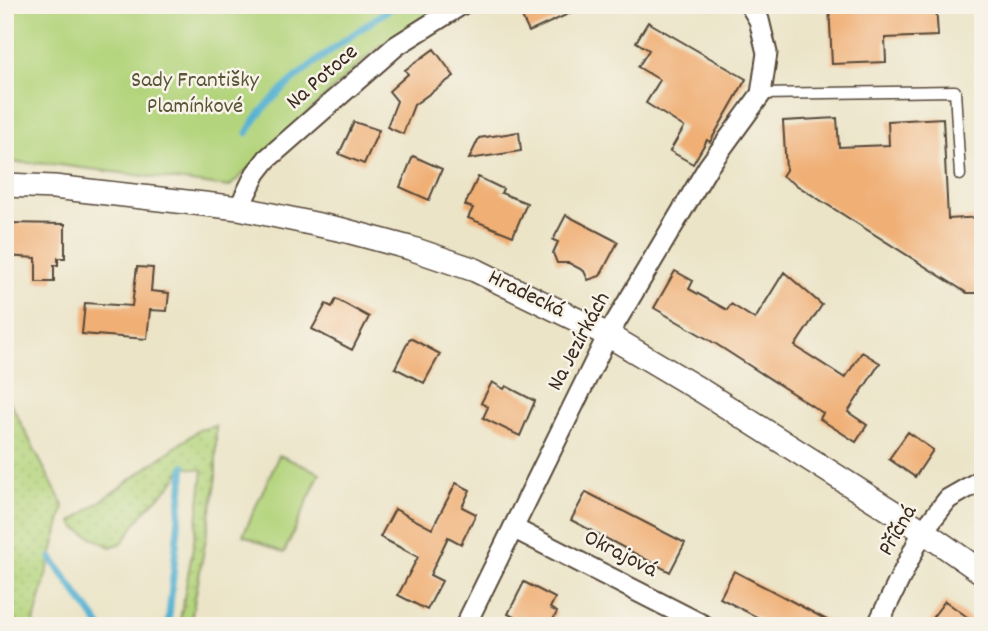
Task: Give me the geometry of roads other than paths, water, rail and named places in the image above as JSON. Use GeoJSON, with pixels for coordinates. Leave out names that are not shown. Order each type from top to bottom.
{"type":"FeatureCollection","features":[{"type":"Feature","properties":{"kind":"street","name":"Na Potoce"},"geometry":{"type":"LineString","coordinates":[[239,208],[252,179],[267,159],[396,46],[461,5]]}},
{"type":"Feature","properties":{"kind":"street","name":"Na Jezírkách"},"geometry":{"type":"LineString","coordinates":[[465,626],[608,335],[708,167],[761,94],[768,53],[759,20],[750,5]]}},
{"type":"Feature","properties":{"kind":"street","name":"Hradecká"},"geometry":{"type":"LineString","coordinates":[[5,185],[54,187],[239,208],[357,234],[475,270],[608,335],[702,391],[923,531],[983,573]]}},
{"type":"Feature","properties":{"kind":"street","name":"Příčná"},"geometry":{"type":"LineString","coordinates":[[877,626],[923,531],[948,499],[983,479]]}},
{"type":"Feature","properties":{"kind":"street","name":"Okrajová"},"geometry":{"type":"LineString","coordinates":[[513,528],[705,626]]}},
{"type":"Feature","properties":{"kind":"lane"},"geometry":{"type":"LineString","coordinates":[[761,94],[955,91],[960,175]]}},
{"type":"Feature","properties":{"kind":"waterway"},"geometry":{"type":"LineString","coordinates":[[247,133],[258,115],[293,80],[395,5]]}},
{"type":"Feature","properties":{"kind":"waterway"},"geometry":{"type":"LineString","coordinates":[[168,626],[184,466]]}},
{"type":"Feature","properties":{"kind":"waterway"},"geometry":{"type":"LineString","coordinates":[[51,558],[100,626]]}},
{"type":"Feature","properties":{"kind":"park label","name":"Sady Františky Plamínkové"},"geometry":{"type":"Point","coordinates":[195,94]}}]}
